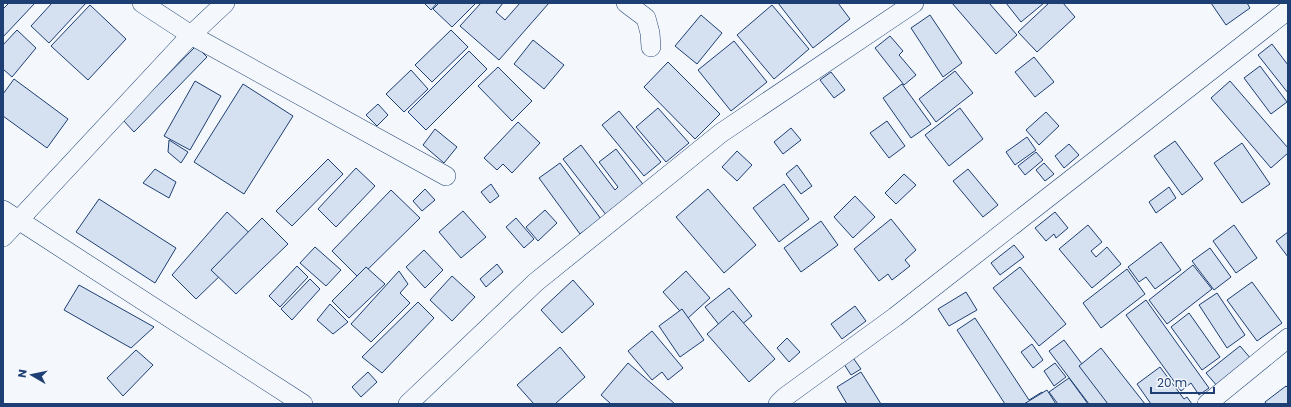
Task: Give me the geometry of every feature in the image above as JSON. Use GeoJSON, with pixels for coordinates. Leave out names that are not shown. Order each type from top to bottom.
{"type":"FeatureCollection","features":[{"type":"Feature","properties":{"kind":"street"},"geometry":{"type":"LineString","coordinates":[[142,3],[191,35],[446,176]]}},
{"type":"Feature","properties":{"kind":"street"},"geometry":{"type":"LineString","coordinates":[[3,238],[191,35],[225,3]]}},
{"type":"Feature","properties":{"kind":"street"},"geometry":{"type":"LineString","coordinates":[[626,3],[646,18],[650,33],[651,47]]}},
{"type":"Feature","properties":{"kind":"street"},"geometry":{"type":"LineString","coordinates":[[408,404],[536,282],[721,133],[914,3]]}},
{"type":"Feature","properties":{"kind":"street"},"geometry":{"type":"LineString","coordinates":[[778,404],[785,397],[895,317],[1288,10]]}},
{"type":"Feature","properties":{"kind":"street"},"geometry":{"type":"LineString","coordinates":[[3,210],[303,404]]}},
{"type":"Feature","properties":{"kind":"street"},"geometry":{"type":"LineString","coordinates":[[1207,404],[1288,338]]}},
{"type":"Feature","properties":{"kind":"building"},"geometry":{"type":"Polygon","coordinates":[[[9,3],[35,3],[3,37],[3,9],[9,3]]]}},
{"type":"Feature","properties":{"kind":"building"},"geometry":{"type":"Polygon","coordinates":[[[52,3],[86,3],[49,43],[31,26],[52,3]]]}},
{"type":"Feature","properties":{"kind":"building"},"geometry":{"type":"Polygon","coordinates":[[[424,3],[437,3],[431,10],[424,3]]]}},
{"type":"Feature","properties":{"kind":"building"},"geometry":{"type":"Polygon","coordinates":[[[439,3],[476,3],[452,27],[433,9],[439,3]]]}},
{"type":"Feature","properties":{"kind":"building"},"geometry":{"type":"Polygon","coordinates":[[[481,3],[503,3],[496,12],[505,20],[520,3],[549,3],[499,60],[460,26],[481,3]]]}},
{"type":"Feature","properties":{"kind":"building"},"geometry":{"type":"Polygon","coordinates":[[[778,3],[838,3],[850,19],[813,48],[778,3]]]}},
{"type":"Feature","properties":{"kind":"building"},"geometry":{"type":"Polygon","coordinates":[[[952,3],[989,3],[1017,35],[996,54],[952,3]]]}},
{"type":"Feature","properties":{"kind":"building"},"geometry":{"type":"Polygon","coordinates":[[[1006,3],[1044,3],[1021,22],[1006,3]]]}},
{"type":"Feature","properties":{"kind":"building"},"geometry":{"type":"Polygon","coordinates":[[[1049,3],[1063,3],[1075,17],[1037,52],[1018,32],[1049,3]]]}},
{"type":"Feature","properties":{"kind":"building"},"geometry":{"type":"Polygon","coordinates":[[[1211,3],[1247,3],[1250,8],[1226,25],[1211,3]]]}},
{"type":"Feature","properties":{"kind":"building"},"geometry":{"type":"Polygon","coordinates":[[[90,5],[126,39],[88,80],[51,46],[90,5]]]}},
{"type":"Feature","properties":{"kind":"building"},"geometry":{"type":"Polygon","coordinates":[[[772,5],[809,49],[774,79],[737,35],[772,5]]]}},
{"type":"Feature","properties":{"kind":"building"},"geometry":{"type":"Polygon","coordinates":[[[701,15],[722,33],[697,64],[675,46],[701,15]]]}},
{"type":"Feature","properties":{"kind":"building"},"geometry":{"type":"Polygon","coordinates":[[[930,15],[962,63],[943,77],[911,28],[930,15]]]}},
{"type":"Feature","properties":{"kind":"building"},"geometry":{"type":"Polygon","coordinates":[[[17,30],[36,48],[12,77],[3,69],[3,45],[17,30]]]}},
{"type":"Feature","properties":{"kind":"building"},"geometry":{"type":"Polygon","coordinates":[[[451,30],[468,47],[432,82],[415,65],[451,30]]]}},
{"type":"Feature","properties":{"kind":"building"},"geometry":{"type":"Polygon","coordinates":[[[890,36],[903,51],[899,55],[916,75],[904,85],[875,48],[890,36]]]}},
{"type":"Feature","properties":{"kind":"building"},"geometry":{"type":"Polygon","coordinates":[[[533,40],[564,65],[544,89],[514,64],[533,40]]]}},
{"type":"Feature","properties":{"kind":"building"},"geometry":{"type":"Polygon","coordinates":[[[734,41],[767,82],[731,111],[698,70],[734,41]]]}},
{"type":"Feature","properties":{"kind":"building"},"geometry":{"type":"Polygon","coordinates":[[[1272,44],[1288,65],[1288,93],[1258,55],[1272,44]]]}},
{"type":"Feature","properties":{"kind":"building"},"geometry":{"type":"Polygon","coordinates":[[[196,46],[207,57],[134,132],[123,120],[196,46]]]}},
{"type":"Feature","properties":{"kind":"building"},"geometry":{"type":"Polygon","coordinates":[[[469,51],[487,69],[426,130],[408,112],[469,51]]]}},
{"type":"Feature","properties":{"kind":"building"},"geometry":{"type":"Polygon","coordinates":[[[1034,57],[1054,82],[1035,97],[1015,72],[1034,57]]]}},
{"type":"Feature","properties":{"kind":"building"},"geometry":{"type":"Polygon","coordinates":[[[668,62],[720,114],[695,139],[644,87],[668,62]]]}},
{"type":"Feature","properties":{"kind":"building"},"geometry":{"type":"Polygon","coordinates":[[[1260,66],[1287,102],[1271,114],[1244,78],[1260,66]]]}},
{"type":"Feature","properties":{"kind":"building"},"geometry":{"type":"Polygon","coordinates":[[[498,67],[532,101],[512,121],[478,86],[498,67]]]}},
{"type":"Feature","properties":{"kind":"building"},"geometry":{"type":"Polygon","coordinates":[[[411,70],[428,89],[404,112],[386,94],[411,70]]]}},
{"type":"Feature","properties":{"kind":"building"},"geometry":{"type":"Polygon","coordinates":[[[955,71],[973,93],[936,122],[919,99],[955,71]]]}},
{"type":"Feature","properties":{"kind":"building"},"geometry":{"type":"Polygon","coordinates":[[[831,72],[845,90],[834,98],[820,80],[831,72]]]}},
{"type":"Feature","properties":{"kind":"building"},"geometry":{"type":"Polygon","coordinates":[[[14,79],[68,119],[47,148],[3,116],[3,94],[14,79]]]}},
{"type":"Feature","properties":{"kind":"building"},"geometry":{"type":"Polygon","coordinates":[[[195,81],[221,96],[190,150],[164,136],[195,81]]]}},
{"type":"Feature","properties":{"kind":"building"},"geometry":{"type":"Polygon","coordinates":[[[1230,81],[1288,148],[1288,153],[1271,168],[1211,98],[1230,81]]]}},
{"type":"Feature","properties":{"kind":"building"},"geometry":{"type":"Polygon","coordinates":[[[243,84],[293,116],[244,194],[194,162],[243,84]]]}},
{"type":"Feature","properties":{"kind":"building"},"geometry":{"type":"Polygon","coordinates":[[[902,84],[931,124],[911,138],[883,98],[902,84]]]}},
{"type":"Feature","properties":{"kind":"building"},"geometry":{"type":"Polygon","coordinates":[[[378,104],[388,115],[377,126],[366,115],[378,104]]]}},
{"type":"Feature","properties":{"kind":"building"},"geometry":{"type":"Polygon","coordinates":[[[658,108],[689,143],[666,162],[636,127],[658,108]]]}},
{"type":"Feature","properties":{"kind":"building"},"geometry":{"type":"Polygon","coordinates":[[[960,108],[983,139],[949,166],[925,135],[960,108]]]}},
{"type":"Feature","properties":{"kind":"building"},"geometry":{"type":"Polygon","coordinates":[[[619,111],[661,162],[644,176],[602,125],[619,111]]]}},
{"type":"Feature","properties":{"kind":"building"},"geometry":{"type":"Polygon","coordinates":[[[1046,112],[1059,126],[1039,145],[1026,130],[1046,112]]]}},
{"type":"Feature","properties":{"kind":"building"},"geometry":{"type":"Polygon","coordinates":[[[887,121],[905,146],[889,158],[870,133],[887,121]]]}},
{"type":"Feature","properties":{"kind":"building"},"geometry":{"type":"Polygon","coordinates":[[[518,122],[540,143],[512,173],[503,164],[497,170],[484,158],[518,122]]]}},
{"type":"Feature","properties":{"kind":"building"},"geometry":{"type":"Polygon","coordinates":[[[791,128],[801,140],[783,154],[774,142],[791,128]]]}},
{"type":"Feature","properties":{"kind":"building"},"geometry":{"type":"Polygon","coordinates":[[[435,129],[457,147],[444,163],[423,145],[435,129]]]}},
{"type":"Feature","properties":{"kind":"building"},"geometry":{"type":"Polygon","coordinates":[[[1027,137],[1036,150],[1015,165],[1006,152],[1027,137]]]}},
{"type":"Feature","properties":{"kind":"building"},"geometry":{"type":"Polygon","coordinates":[[[169,140],[188,152],[181,163],[168,152],[169,140]]]}},
{"type":"Feature","properties":{"kind":"building"},"geometry":{"type":"Polygon","coordinates":[[[1175,141],[1203,179],[1182,195],[1154,156],[1175,141]]]}},
{"type":"Feature","properties":{"kind":"building"},"geometry":{"type":"Polygon","coordinates":[[[1242,143],[1270,184],[1242,203],[1214,163],[1242,143]]]}},
{"type":"Feature","properties":{"kind":"building"},"geometry":{"type":"Polygon","coordinates":[[[1069,144],[1079,155],[1064,168],[1055,156],[1069,144]]]}},
{"type":"Feature","properties":{"kind":"building"},"geometry":{"type":"Polygon","coordinates":[[[581,145],[615,190],[618,187],[599,162],[616,149],[645,187],[607,216],[563,159],[581,145]]]}},
{"type":"Feature","properties":{"kind":"building"},"geometry":{"type":"Polygon","coordinates":[[[737,151],[752,165],[737,181],[722,167],[737,151]]]}},
{"type":"Feature","properties":{"kind":"building"},"geometry":{"type":"Polygon","coordinates":[[[1036,152],[1043,160],[1025,175],[1018,166],[1036,152]]]}},
{"type":"Feature","properties":{"kind":"building"},"geometry":{"type":"Polygon","coordinates":[[[328,159],[343,174],[292,226],[276,211],[328,159]]]}},
{"type":"Feature","properties":{"kind":"building"},"geometry":{"type":"Polygon","coordinates":[[[560,163],[601,219],[580,234],[539,178],[560,163]]]}},
{"type":"Feature","properties":{"kind":"building"},"geometry":{"type":"Polygon","coordinates":[[[1044,163],[1054,174],[1045,181],[1036,170],[1044,163]]]}},
{"type":"Feature","properties":{"kind":"building"},"geometry":{"type":"Polygon","coordinates":[[[797,165],[812,186],[801,194],[786,174],[797,165]]]}},
{"type":"Feature","properties":{"kind":"building"},"geometry":{"type":"Polygon","coordinates":[[[356,168],[375,186],[336,227],[318,209],[356,168]]]}},
{"type":"Feature","properties":{"kind":"building"},"geometry":{"type":"Polygon","coordinates":[[[155,169],[176,182],[169,198],[143,183],[155,169]]]}},
{"type":"Feature","properties":{"kind":"building"},"geometry":{"type":"Polygon","coordinates":[[[968,169],[998,205],[983,217],[953,181],[968,169]]]}},
{"type":"Feature","properties":{"kind":"building"},"geometry":{"type":"Polygon","coordinates":[[[904,174],[916,185],[896,204],[885,193],[904,174]]]}},
{"type":"Feature","properties":{"kind":"building"},"geometry":{"type":"Polygon","coordinates":[[[491,184],[499,196],[490,203],[481,192],[491,184]]]}},
{"type":"Feature","properties":{"kind":"building"},"geometry":{"type":"Polygon","coordinates":[[[784,184],[809,219],[779,242],[753,208],[784,184]]]}},
{"type":"Feature","properties":{"kind":"building"},"geometry":{"type":"Polygon","coordinates":[[[1169,187],[1176,198],[1156,213],[1149,202],[1169,187]]]}},
{"type":"Feature","properties":{"kind":"building"},"geometry":{"type":"Polygon","coordinates":[[[425,189],[435,200],[422,211],[413,201],[425,189]]]}},
{"type":"Feature","properties":{"kind":"building"},"geometry":{"type":"Polygon","coordinates":[[[708,189],[756,245],[724,273],[676,217],[708,189]]]}},
{"type":"Feature","properties":{"kind":"building"},"geometry":{"type":"Polygon","coordinates":[[[391,190],[420,218],[359,278],[332,251],[391,190]]]}},
{"type":"Feature","properties":{"kind":"building"},"geometry":{"type":"Polygon","coordinates":[[[855,196],[875,217],[853,238],[834,217],[855,196]]]}},
{"type":"Feature","properties":{"kind":"building"},"geometry":{"type":"Polygon","coordinates":[[[99,199],[176,248],[155,283],[76,232],[99,199]]]}},
{"type":"Feature","properties":{"kind":"building"},"geometry":{"type":"Polygon","coordinates":[[[545,210],[557,223],[538,241],[526,227],[545,210]]]}},
{"type":"Feature","properties":{"kind":"building"},"geometry":{"type":"Polygon","coordinates":[[[463,211],[486,237],[461,258],[439,232],[463,211]]]}},
{"type":"Feature","properties":{"kind":"building"},"geometry":{"type":"Polygon","coordinates":[[[227,212],[257,240],[196,299],[172,275],[227,212]]]}},
{"type":"Feature","properties":{"kind":"building"},"geometry":{"type":"Polygon","coordinates":[[[1055,212],[1068,228],[1056,238],[1054,234],[1046,241],[1035,228],[1055,212]]]}},
{"type":"Feature","properties":{"kind":"building"},"geometry":{"type":"Polygon","coordinates":[[[262,218],[288,244],[236,294],[211,270],[262,218]]]}},
{"type":"Feature","properties":{"kind":"building"},"geometry":{"type":"Polygon","coordinates":[[[516,218],[534,239],[524,248],[506,227],[516,218]]]}},
{"type":"Feature","properties":{"kind":"building"},"geometry":{"type":"Polygon","coordinates":[[[891,219],[916,250],[905,260],[910,266],[892,280],[888,274],[879,281],[854,249],[891,219]]]}},
{"type":"Feature","properties":{"kind":"building"},"geometry":{"type":"Polygon","coordinates":[[[821,221],[838,245],[801,272],[784,248],[821,221]]]}},
{"type":"Feature","properties":{"kind":"building"},"geometry":{"type":"Polygon","coordinates":[[[1088,225],[1102,242],[1091,251],[1096,257],[1107,247],[1121,264],[1092,288],[1059,249],[1088,225]]]}},
{"type":"Feature","properties":{"kind":"building"},"geometry":{"type":"Polygon","coordinates":[[[1234,225],[1257,258],[1236,273],[1213,241],[1234,225]]]}},
{"type":"Feature","properties":{"kind":"building"},"geometry":{"type":"Polygon","coordinates":[[[1288,232],[1288,257],[1276,241],[1288,232]]]}},
{"type":"Feature","properties":{"kind":"building"},"geometry":{"type":"Polygon","coordinates":[[[1161,242],[1181,270],[1155,289],[1146,277],[1139,282],[1128,267],[1161,242]]]}},
{"type":"Feature","properties":{"kind":"building"},"geometry":{"type":"Polygon","coordinates":[[[1014,245],[1024,257],[1000,275],[991,263],[1014,245]]]}},
{"type":"Feature","properties":{"kind":"building"},"geometry":{"type":"Polygon","coordinates":[[[315,247],[341,270],[326,286],[300,263],[315,247]]]}},
{"type":"Feature","properties":{"kind":"building"},"geometry":{"type":"Polygon","coordinates":[[[1210,248],[1231,277],[1214,290],[1192,261],[1210,248]]]}},
{"type":"Feature","properties":{"kind":"building"},"geometry":{"type":"Polygon","coordinates":[[[424,250],[443,270],[425,288],[406,267],[424,250]]]}},
{"type":"Feature","properties":{"kind":"building"},"geometry":{"type":"Polygon","coordinates":[[[497,264],[503,272],[486,287],[480,279],[497,264]]]}},
{"type":"Feature","properties":{"kind":"building"},"geometry":{"type":"Polygon","coordinates":[[[1193,265],[1212,289],[1167,324],[1149,300],[1193,265]]]}},
{"type":"Feature","properties":{"kind":"building"},"geometry":{"type":"Polygon","coordinates":[[[297,266],[308,277],[280,307],[269,296],[297,266]]]}},
{"type":"Feature","properties":{"kind":"building"},"geometry":{"type":"Polygon","coordinates":[[[366,267],[385,284],[349,318],[332,301],[366,267]]]}},
{"type":"Feature","properties":{"kind":"building"},"geometry":{"type":"Polygon","coordinates":[[[1020,267],[1066,324],[1039,346],[993,288],[1020,267]]]}},
{"type":"Feature","properties":{"kind":"building"},"geometry":{"type":"Polygon","coordinates":[[[1127,269],[1145,294],[1101,328],[1083,303],[1127,269]]]}},
{"type":"Feature","properties":{"kind":"building"},"geometry":{"type":"Polygon","coordinates":[[[399,271],[408,284],[400,293],[410,303],[371,342],[351,324],[399,271]]]}},
{"type":"Feature","properties":{"kind":"building"},"geometry":{"type":"Polygon","coordinates":[[[686,271],[710,298],[687,319],[663,292],[686,271]]]}},
{"type":"Feature","properties":{"kind":"building"},"geometry":{"type":"Polygon","coordinates":[[[452,276],[475,297],[452,321],[430,300],[452,276]]]}},
{"type":"Feature","properties":{"kind":"building"},"geometry":{"type":"Polygon","coordinates":[[[310,279],[320,289],[292,320],[281,309],[310,279]]]}},
{"type":"Feature","properties":{"kind":"building"},"geometry":{"type":"Polygon","coordinates":[[[573,280],[594,304],[562,333],[541,310],[573,280]]]}},
{"type":"Feature","properties":{"kind":"building"},"geometry":{"type":"Polygon","coordinates":[[[1252,282],[1282,323],[1257,341],[1227,300],[1252,282]]]}},
{"type":"Feature","properties":{"kind":"building"},"geometry":{"type":"Polygon","coordinates":[[[79,285],[154,327],[131,348],[64,310],[79,285]]]}},
{"type":"Feature","properties":{"kind":"building"},"geometry":{"type":"Polygon","coordinates":[[[729,288],[752,316],[728,336],[705,307],[729,288]]]}},
{"type":"Feature","properties":{"kind":"building"},"geometry":{"type":"Polygon","coordinates":[[[966,292],[977,310],[949,326],[938,309],[966,292]]]}},
{"type":"Feature","properties":{"kind":"building"},"geometry":{"type":"Polygon","coordinates":[[[1217,293],[1245,335],[1227,348],[1199,305],[1217,293]]]}},
{"type":"Feature","properties":{"kind":"building"},"geometry":{"type":"Polygon","coordinates":[[[1146,300],[1209,388],[1199,395],[1191,383],[1181,391],[1126,315],[1146,300]]]}},
{"type":"Feature","properties":{"kind":"building"},"geometry":{"type":"Polygon","coordinates":[[[418,302],[434,318],[382,373],[362,357],[418,302]]]}},
{"type":"Feature","properties":{"kind":"building"},"geometry":{"type":"Polygon","coordinates":[[[330,304],[348,322],[333,334],[317,320],[330,304]]]}},
{"type":"Feature","properties":{"kind":"building"},"geometry":{"type":"Polygon","coordinates":[[[855,306],[866,321],[842,339],[831,324],[855,306]]]}},
{"type":"Feature","properties":{"kind":"building"},"geometry":{"type":"Polygon","coordinates":[[[682,309],[704,340],[680,357],[659,326],[682,309]]]}},
{"type":"Feature","properties":{"kind":"building"},"geometry":{"type":"Polygon","coordinates":[[[733,311],[775,359],[749,382],[707,334],[733,311]]]}},
{"type":"Feature","properties":{"kind":"building"},"geometry":{"type":"Polygon","coordinates":[[[1189,313],[1220,357],[1202,370],[1171,327],[1189,313]]]}},
{"type":"Feature","properties":{"kind":"building"},"geometry":{"type":"Polygon","coordinates":[[[975,318],[1029,400],[1042,392],[1050,404],[1005,404],[957,330],[975,318]]]}},
{"type":"Feature","properties":{"kind":"building"},"geometry":{"type":"Polygon","coordinates":[[[652,331],[683,368],[668,380],[662,372],[652,380],[628,351],[652,331]]]}},
{"type":"Feature","properties":{"kind":"building"},"geometry":{"type":"Polygon","coordinates":[[[787,338],[800,352],[789,362],[777,348],[787,338]]]}},
{"type":"Feature","properties":{"kind":"building"},"geometry":{"type":"Polygon","coordinates":[[[1064,340],[1112,404],[1089,404],[1049,351],[1064,340]]]}},
{"type":"Feature","properties":{"kind":"building"},"geometry":{"type":"Polygon","coordinates":[[[1032,344],[1043,360],[1033,368],[1021,352],[1032,344]]]}},
{"type":"Feature","properties":{"kind":"building"},"geometry":{"type":"Polygon","coordinates":[[[1240,346],[1252,360],[1218,387],[1206,373],[1240,346]]]}},
{"type":"Feature","properties":{"kind":"building"},"geometry":{"type":"Polygon","coordinates":[[[560,347],[585,377],[555,404],[534,404],[517,385],[560,347]]]}},
{"type":"Feature","properties":{"kind":"building"},"geometry":{"type":"Polygon","coordinates":[[[1101,348],[1145,404],[1108,404],[1079,366],[1101,348]]]}},
{"type":"Feature","properties":{"kind":"building"},"geometry":{"type":"Polygon","coordinates":[[[136,350],[153,365],[123,396],[107,378],[136,350]]]}},
{"type":"Feature","properties":{"kind":"building"},"geometry":{"type":"Polygon","coordinates":[[[851,355],[861,369],[851,375],[842,361],[851,355]]]}},
{"type":"Feature","properties":{"kind":"building"},"geometry":{"type":"Polygon","coordinates":[[[628,363],[675,404],[611,404],[601,395],[628,363]]]}},
{"type":"Feature","properties":{"kind":"building"},"geometry":{"type":"Polygon","coordinates":[[[1055,363],[1066,377],[1054,386],[1044,371],[1055,363]]]}},
{"type":"Feature","properties":{"kind":"building"},"geometry":{"type":"Polygon","coordinates":[[[1160,367],[1184,399],[1187,397],[1192,404],[1151,404],[1137,384],[1160,367]]]}},
{"type":"Feature","properties":{"kind":"building"},"geometry":{"type":"Polygon","coordinates":[[[368,372],[377,382],[361,397],[352,387],[368,372]]]}},
{"type":"Feature","properties":{"kind":"building"},"geometry":{"type":"Polygon","coordinates":[[[861,372],[881,404],[847,404],[837,387],[861,372]]]}},
{"type":"Feature","properties":{"kind":"building"},"geometry":{"type":"Polygon","coordinates":[[[1069,378],[1088,404],[1058,404],[1049,392],[1069,378]]]}},
{"type":"Feature","properties":{"kind":"building"},"geometry":{"type":"Polygon","coordinates":[[[1286,386],[1288,388],[1288,404],[1266,404],[1265,402],[1286,386]]]}},
{"type":"Feature","properties":{"kind":"building"},"geometry":{"type":"Polygon","coordinates":[[[1047,390],[1056,404],[1024,404],[1047,390]]]}}]}
